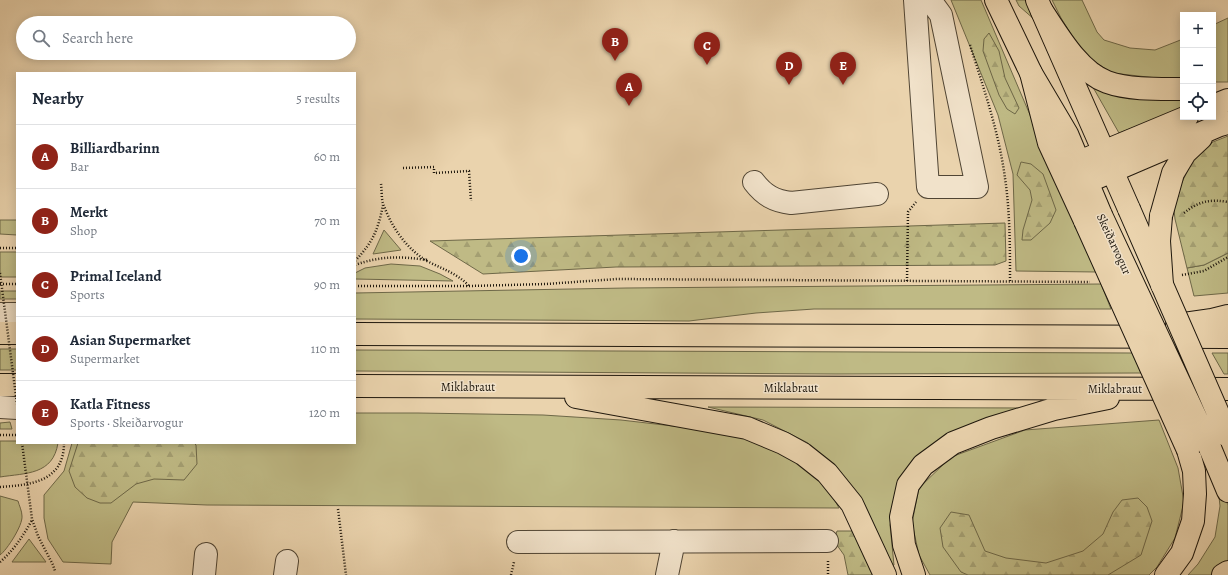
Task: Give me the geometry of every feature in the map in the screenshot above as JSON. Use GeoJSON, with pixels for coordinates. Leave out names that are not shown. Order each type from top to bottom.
{"type":"FeatureCollection","features":[{"type":"Feature","properties":{"kind":"main road","name":"Skeiðarvogur"},"geometry":{"type":"LineString","coordinates":[[996,0],[1031,73],[1067,134],[1083,172],[1093,218],[1210,448],[1228,491]]}},
{"type":"Feature","properties":{"kind":"main road"},"geometry":{"type":"LineString","coordinates":[[1039,6],[1079,62],[1092,75],[1107,82],[1134,88],[1180,89]]}},
{"type":"Feature","properties":{"kind":"main road"},"geometry":{"type":"LineString","coordinates":[[1039,6],[1129,209],[1170,280],[1228,436]]}},
{"type":"Feature","properties":{"kind":"main road"},"geometry":{"type":"LineString","coordinates":[[1031,73],[1049,143],[1093,218],[1188,450],[1194,471],[1195,494],[1193,521],[1182,553],[1166,575]]}},
{"type":"Feature","properties":{"kind":"main road"},"geometry":{"type":"LineString","coordinates":[[1216,90],[1228,91]]}},
{"type":"Feature","properties":{"kind":"main road"},"geometry":{"type":"LineString","coordinates":[[1216,105],[1228,100]]}},
{"type":"Feature","properties":{"kind":"main road"},"geometry":{"type":"LineString","coordinates":[[1083,172],[1103,151],[1180,120]]}},
{"type":"Feature","properties":{"kind":"main road"},"geometry":{"type":"LineString","coordinates":[[1083,172],[1112,171],[1219,127]]}},
{"type":"Feature","properties":{"kind":"main road"},"geometry":{"type":"LineString","coordinates":[[1170,280],[1160,263],[1159,241],[1171,216],[1173,173],[1185,152],[1219,127]]}},
{"type":"Feature","properties":{"kind":"main road"},"geometry":{"type":"LineString","coordinates":[[1100,336],[1212,320],[1228,316]]}},
{"type":"Feature","properties":{"kind":"main road"},"geometry":{"type":"LineString","coordinates":[[0,333],[16,333]]}},
{"type":"Feature","properties":{"kind":"main road"},"geometry":{"type":"LineString","coordinates":[[356,334],[1228,337]]}},
{"type":"Feature","properties":{"kind":"main road"},"geometry":{"type":"LineString","coordinates":[[0,385],[16,385]]}},
{"type":"Feature","properties":{"kind":"main road","name":"Miklabraut"},"geometry":{"type":"LineString","coordinates":[[356,386],[1228,389]]}},
{"type":"Feature","properties":{"kind":"main road"},"geometry":{"type":"LineString","coordinates":[[518,387],[747,428],[783,443],[803,454],[827,473],[852,504],[885,575]]}},
{"type":"Feature","properties":{"kind":"main road"},"geometry":{"type":"LineString","coordinates":[[914,575],[904,545],[901,517],[908,485],[923,465],[953,443],[991,428],[1054,409],[1150,389]]}},
{"type":"Feature","properties":{"kind":"main road"},"geometry":{"type":"LineString","coordinates":[[1223,575],[1228,572]]}},
{"type":"Feature","properties":{"kind":"lane"},"geometry":{"type":"LineString","coordinates":[[915,0],[928,187],[977,187],[941,15],[930,0]]}},
{"type":"Feature","properties":{"kind":"lane"},"geometry":{"type":"LineString","coordinates":[[754,182],[766,195],[774,200],[791,203],[876,194]]}},
{"type":"Feature","properties":{"kind":"lane"},"geometry":{"type":"LineString","coordinates":[[0,314],[16,314]]}},
{"type":"Feature","properties":{"kind":"lane"},"geometry":{"type":"LineString","coordinates":[[0,407],[16,408]]}},
{"type":"Feature","properties":{"kind":"lane"},"geometry":{"type":"LineString","coordinates":[[667,575],[674,541]]}},
{"type":"Feature","properties":{"kind":"lane"},"geometry":{"type":"LineString","coordinates":[[518,542],[827,541]]}},
{"type":"Feature","properties":{"kind":"path"},"geometry":{"type":"LineString","coordinates":[[970,44],[991,113],[1005,177],[1009,220],[1010,282]]}},
{"type":"Feature","properties":{"kind":"path"},"geometry":{"type":"LineString","coordinates":[[404,168],[434,167],[434,173],[469,171],[471,201]]}},
{"type":"Feature","properties":{"kind":"path"},"geometry":{"type":"LineString","coordinates":[[356,260],[375,235],[383,205],[381,184]]}},
{"type":"Feature","properties":{"kind":"path"},"geometry":{"type":"LineString","coordinates":[[907,281],[908,212],[928,187]]}},
{"type":"Feature","properties":{"kind":"path"},"geometry":{"type":"LineString","coordinates":[[1171,216],[1200,202],[1218,200],[1228,202]]}},
{"type":"Feature","properties":{"kind":"path"},"geometry":{"type":"LineString","coordinates":[[383,205],[397,232],[409,248],[427,260],[448,270],[470,286]]}},
{"type":"Feature","properties":{"kind":"path"},"geometry":{"type":"LineString","coordinates":[[0,248],[16,248]]}},
{"type":"Feature","properties":{"kind":"path"},"geometry":{"type":"LineString","coordinates":[[356,265],[388,257],[427,260]]}},
{"type":"Feature","properties":{"kind":"path"},"geometry":{"type":"LineString","coordinates":[[1170,280],[1204,271],[1228,257]]}},
{"type":"Feature","properties":{"kind":"path"},"geometry":{"type":"LineString","coordinates":[[0,273],[16,396]]}},
{"type":"Feature","properties":{"kind":"path"},"geometry":{"type":"LineString","coordinates":[[356,286],[470,286],[617,280],[1094,282]]}},
{"type":"Feature","properties":{"kind":"path"},"geometry":{"type":"LineString","coordinates":[[0,284],[16,284]]}},
{"type":"Feature","properties":{"kind":"path"},"geometry":{"type":"LineString","coordinates":[[0,435],[16,435]]}},
{"type":"Feature","properties":{"kind":"path"},"geometry":{"type":"LineString","coordinates":[[22,444],[32,519],[38,536],[55,570]]}},
{"type":"Feature","properties":{"kind":"path"},"geometry":{"type":"LineString","coordinates":[[0,487],[28,485],[43,479],[57,469],[64,455],[64,444]]}},
{"type":"Feature","properties":{"kind":"path"},"geometry":{"type":"LineString","coordinates":[[338,509],[346,575]]}},
{"type":"Feature","properties":{"kind":"path"},"geometry":{"type":"LineString","coordinates":[[0,562],[22,538],[32,519]]}},
{"type":"Feature","properties":{"kind":"path"},"geometry":{"type":"LineString","coordinates":[[511,575],[512,570]]}},
{"type":"Feature","properties":{"kind":"green space"},"geometry":{"type":"Polygon","coordinates":[[[951,0],[981,0],[1097,272],[1016,271],[1013,174],[998,115],[951,0]]]}},
{"type":"Feature","properties":{"kind":"green space"},"geometry":{"type":"Polygon","coordinates":[[[1016,0],[1026,0],[1035,20],[1019,6],[1016,0]]]}},
{"type":"Feature","properties":{"kind":"green space"},"geometry":{"type":"Polygon","coordinates":[[[1052,0],[1082,0],[1097,32],[1104,40],[1130,48],[1155,50],[1180,40],[1180,81],[1112,73],[1084,55],[1061,18],[1052,0]]]}},
{"type":"Feature","properties":{"kind":"green space"},"geometry":{"type":"Polygon","coordinates":[[[1228,18],[1228,82],[1216,82],[1216,24],[1228,18]]]}},
{"type":"Feature","properties":{"kind":"green space"},"geometry":{"type":"Polygon","coordinates":[[[989,33],[999,51],[1005,78],[1019,108],[1015,114],[1007,109],[999,95],[983,51],[984,39],[989,33]]]}},
{"type":"Feature","properties":{"kind":"green space"},"geometry":{"type":"Polygon","coordinates":[[[1086,75],[1180,97],[1180,110],[1119,133],[1086,75]]]}},
{"type":"Feature","properties":{"kind":"green space"},"geometry":{"type":"Polygon","coordinates":[[[1228,136],[1228,253],[1204,265],[1187,268],[1175,219],[1173,201],[1195,155],[1213,142],[1228,136]]]}},
{"type":"Feature","properties":{"kind":"green space"},"geometry":{"type":"Polygon","coordinates":[[[1021,162],[1031,164],[1043,174],[1056,210],[1050,223],[1031,240],[1022,240],[1023,230],[1032,200],[1030,190],[1017,175],[1021,162]]]}},
{"type":"Feature","properties":{"kind":"green space"},"geometry":{"type":"Polygon","coordinates":[[[0,220],[16,220],[16,235],[0,234],[0,220]]]}},
{"type":"Feature","properties":{"kind":"green space"},"geometry":{"type":"Polygon","coordinates":[[[1005,223],[1006,261],[995,265],[616,267],[483,274],[430,241],[1005,223]]]}},
{"type":"Feature","properties":{"kind":"green space"},"geometry":{"type":"Polygon","coordinates":[[[384,230],[401,250],[373,254],[384,230]]]}},
{"type":"Feature","properties":{"kind":"green space"},"geometry":{"type":"Polygon","coordinates":[[[0,252],[16,252],[16,277],[0,277],[0,252]]]}},
{"type":"Feature","properties":{"kind":"green space"},"geometry":{"type":"Polygon","coordinates":[[[1228,253],[1228,293],[1194,296],[1187,268],[1204,265],[1228,253]]]}},
{"type":"Feature","properties":{"kind":"green space"},"geometry":{"type":"Polygon","coordinates":[[[391,264],[420,266],[453,281],[356,279],[356,272],[365,268],[391,264]]]}},
{"type":"Feature","properties":{"kind":"green space"},"geometry":{"type":"Polygon","coordinates":[[[1101,284],[1111,309],[814,309],[756,313],[689,321],[356,319],[356,293],[626,288],[1101,284]]]}},
{"type":"Feature","properties":{"kind":"green space"},"geometry":{"type":"Polygon","coordinates":[[[0,291],[16,291],[16,299],[0,299],[0,291]]]}},
{"type":"Feature","properties":{"kind":"green space"},"geometry":{"type":"Polygon","coordinates":[[[0,349],[16,349],[16,370],[0,370],[0,349]]]}},
{"type":"Feature","properties":{"kind":"green space"},"geometry":{"type":"Polygon","coordinates":[[[356,350],[1133,353],[1141,373],[836,374],[356,371],[356,350]]]}},
{"type":"Feature","properties":{"kind":"green space"},"geometry":{"type":"Polygon","coordinates":[[[1212,353],[1228,353],[1228,374],[1224,374],[1212,353]]]}},
{"type":"Feature","properties":{"kind":"green space"},"geometry":{"type":"Polygon","coordinates":[[[708,407],[1028,408],[899,488],[890,525],[894,565],[887,566],[844,479],[808,443],[763,420],[708,407]]]}},
{"type":"Feature","properties":{"kind":"green space"},"geometry":{"type":"Polygon","coordinates":[[[356,413],[543,415],[621,420],[707,430],[762,440],[802,463],[829,490],[839,508],[207,505],[133,502],[112,542],[111,564],[63,562],[48,539],[44,518],[44,495],[64,471],[72,444],[356,444],[356,413]]]}},
{"type":"Feature","properties":{"kind":"green space"},"geometry":{"type":"Polygon","coordinates":[[[1159,420],[1178,468],[1184,502],[1175,538],[1157,567],[1149,575],[930,575],[919,555],[912,523],[919,488],[951,457],[1025,430],[1159,420]]]}},
{"type":"Feature","properties":{"kind":"green space"},"geometry":{"type":"Polygon","coordinates":[[[10,422],[12,429],[0,429],[0,423],[10,422]]]}},
{"type":"Feature","properties":{"kind":"green space"},"geometry":{"type":"Polygon","coordinates":[[[0,441],[16,441],[16,444],[58,444],[55,453],[44,467],[28,473],[0,477],[0,441]]]}},
{"type":"Feature","properties":{"kind":"green space"},"geometry":{"type":"Polygon","coordinates":[[[78,444],[196,445],[197,464],[184,480],[154,479],[136,484],[111,503],[100,503],[87,498],[75,487],[69,471],[78,444]]]}},
{"type":"Feature","properties":{"kind":"green space"},"geometry":{"type":"Polygon","coordinates":[[[1217,479],[1228,505],[1228,568],[1212,575],[1188,575],[1198,564],[1215,537],[1220,506],[1217,479]]]}},
{"type":"Feature","properties":{"kind":"green space"},"geometry":{"type":"Polygon","coordinates":[[[0,496],[18,501],[22,520],[14,537],[7,548],[0,555],[0,496]]]}},
{"type":"Feature","properties":{"kind":"green space"},"geometry":{"type":"Polygon","coordinates":[[[1138,498],[1147,507],[1152,521],[1141,555],[1108,575],[968,575],[961,572],[943,547],[940,528],[951,512],[969,515],[985,551],[1006,558],[1046,563],[1083,551],[1103,534],[1113,512],[1122,500],[1138,498]]]}},
{"type":"Feature","properties":{"kind":"green space"},"geometry":{"type":"Polygon","coordinates":[[[837,531],[852,531],[864,543],[879,575],[848,575],[844,555],[834,541],[837,531]]]}},
{"type":"Feature","properties":{"kind":"green space"},"geometry":{"type":"Polygon","coordinates":[[[29,539],[46,562],[12,562],[29,539]]]}},
{"type":"Feature","properties":{"kind":"place","name":"Merkt"},"geometry":{"type":"Point","coordinates":[615,61]}},
{"type":"Feature","properties":{"kind":"place","name":"Primal Iceland"},"geometry":{"type":"Point","coordinates":[707,65]}},
{"type":"Feature","properties":{"kind":"place","name":"Asian Supermarket"},"geometry":{"type":"Point","coordinates":[789,85]}},
{"type":"Feature","properties":{"kind":"place","name":"Katla Fitness"},"geometry":{"type":"Point","coordinates":[843,85]}},
{"type":"Feature","properties":{"kind":"place","name":"Billiardbarinn"},"geometry":{"type":"Point","coordinates":[629,106]}}]}
